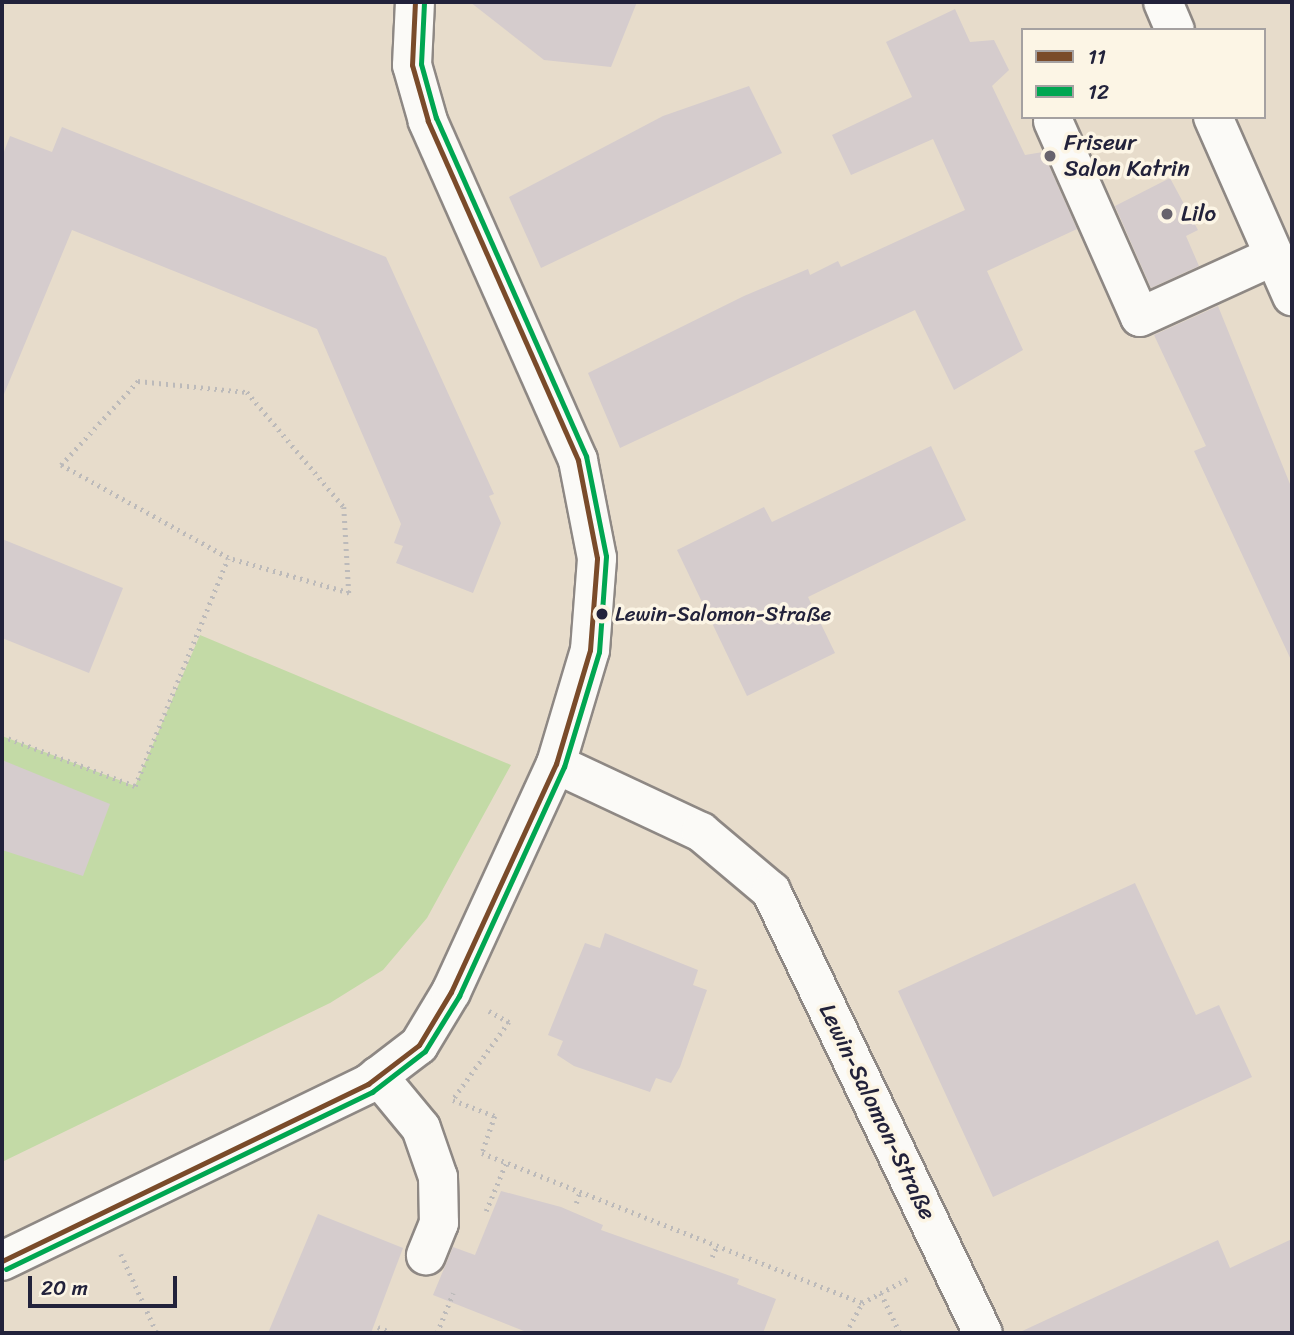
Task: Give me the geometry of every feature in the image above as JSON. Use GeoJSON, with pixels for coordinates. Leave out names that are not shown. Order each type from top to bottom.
{"type":"FeatureCollection","features":[{"type":"Feature","properties":{"kind":"street"},"geometry":{"type":"LineString","coordinates":[[2,1261],[378,1076],[419,1045],[451,992],[556,764],[590,650],[597,558],[578,460],[428,121],[412,65],[415,2]]}},
{"type":"Feature","properties":{"kind":"street"},"geometry":{"type":"LineString","coordinates":[[1163,2],[1174,28]]}},
{"type":"Feature","properties":{"kind":"street"},"geometry":{"type":"LineString","coordinates":[[1214,119],[1292,296]]}},
{"type":"Feature","properties":{"kind":"street"},"geometry":{"type":"LineString","coordinates":[[1053,121],[1140,317],[1275,256]]}},
{"type":"Feature","properties":{"kind":"street","name":"Lewin-Salomon-Straße"},"geometry":{"type":"LineString","coordinates":[[556,764],[701,832],[771,891],[983,1333]]}},
{"type":"Feature","properties":{"kind":"street"},"geometry":{"type":"LineString","coordinates":[[378,1076],[421,1128],[438,1177],[439,1223],[426,1256]]}},
{"type":"Feature","properties":{"kind":"path"},"geometry":{"type":"LineString","coordinates":[[138,382],[247,392],[344,507],[349,593],[228,558],[61,465],[138,382]]}},
{"type":"Feature","properties":{"kind":"path"},"geometry":{"type":"LineString","coordinates":[[2,736],[135,786],[228,558]]}},
{"type":"Feature","properties":{"kind":"path"},"geometry":{"type":"LineString","coordinates":[[451,992],[509,1022],[453,1100],[495,1116],[482,1153],[862,1304]]}},
{"type":"Feature","properties":{"kind":"path"},"geometry":{"type":"LineString","coordinates":[[576,1203],[580,1192]]}},
{"type":"Feature","properties":{"kind":"path"},"geometry":{"type":"LineString","coordinates":[[102,1213],[157,1333]]}},
{"type":"Feature","properties":{"kind":"path"},"geometry":{"type":"LineString","coordinates":[[712,1257],[717,1246]]}},
{"type":"Feature","properties":{"kind":"path"},"geometry":{"type":"LineString","coordinates":[[846,1333],[862,1304],[947,1257]]}},
{"type":"Feature","properties":{"kind":"path"},"geometry":{"type":"LineString","coordinates":[[881,1293],[900,1333]]}},
{"type":"Feature","properties":{"kind":"path"},"geometry":{"type":"LineString","coordinates":[[378,1327],[393,1333]]}},
{"type":"Feature","properties":{"kind":"green space"},"geometry":{"type":"Polygon","coordinates":[[[200,635],[511,765],[427,918],[383,970],[330,1003],[2,1162],[2,736],[135,786],[200,635]]]}},
{"type":"Feature","properties":{"kind":"building"},"geometry":{"type":"Polygon","coordinates":[[[470,2],[637,2],[611,67],[544,60],[470,2]]]}},
{"type":"Feature","properties":{"kind":"building"},"geometry":{"type":"Polygon","coordinates":[[[955,9],[970,42],[994,40],[1009,70],[992,86],[1025,155],[1043,152],[1077,229],[987,271],[1023,350],[954,390],[915,310],[620,448],[588,373],[744,296],[808,269],[810,275],[838,261],[841,267],[965,210],[933,139],[851,175],[832,135],[912,97],[886,42],[955,9]]]}},
{"type":"Feature","properties":{"kind":"building"},"geometry":{"type":"Polygon","coordinates":[[[749,86],[782,153],[541,268],[509,197],[663,116],[749,86]]]}},
{"type":"Feature","properties":{"kind":"building"},"geometry":{"type":"Polygon","coordinates":[[[62,127],[386,257],[494,494],[489,496],[501,523],[473,593],[396,563],[403,546],[394,543],[401,524],[317,329],[298,321],[72,230],[2,399],[2,157],[10,136],[52,152],[62,127]]]}},
{"type":"Feature","properties":{"kind":"building"},"geometry":{"type":"Polygon","coordinates":[[[1170,178],[1198,230],[1186,236],[1199,266],[1151,288],[1115,206],[1170,178]]]}},
{"type":"Feature","properties":{"kind":"building"},"geometry":{"type":"Polygon","coordinates":[[[1218,306],[1292,489],[1292,662],[1194,451],[1206,446],[1154,335],[1218,306]]]}},
{"type":"Feature","properties":{"kind":"building"},"geometry":{"type":"Polygon","coordinates":[[[931,446],[966,520],[808,597],[835,653],[747,696],[677,550],[764,507],[772,522],[931,446]]]}},
{"type":"Feature","properties":{"kind":"building"},"geometry":{"type":"Polygon","coordinates":[[[2,539],[123,588],[89,673],[2,638],[2,539]]]}},
{"type":"Feature","properties":{"kind":"building"},"geometry":{"type":"Polygon","coordinates":[[[2,760],[110,804],[83,876],[2,850],[2,760]]]}},
{"type":"Feature","properties":{"kind":"building"},"geometry":{"type":"Polygon","coordinates":[[[1135,883],[1196,1015],[1219,1005],[1252,1077],[993,1197],[898,991],[1135,883]]]}},
{"type":"Feature","properties":{"kind":"building"},"geometry":{"type":"Polygon","coordinates":[[[605,933],[698,970],[693,985],[707,990],[680,1067],[671,1083],[656,1078],[650,1092],[574,1066],[557,1055],[563,1041],[548,1035],[585,943],[600,948],[605,933]]]}},
{"type":"Feature","properties":{"kind":"building"},"geometry":{"type":"Polygon","coordinates":[[[501,1191],[561,1207],[603,1225],[601,1230],[739,1279],[737,1284],[776,1299],[763,1333],[529,1333],[433,1295],[453,1247],[475,1255],[501,1191]]]}},
{"type":"Feature","properties":{"kind":"building"},"geometry":{"type":"Polygon","coordinates":[[[318,1214],[403,1248],[371,1333],[268,1333],[318,1214]]]}},
{"type":"Feature","properties":{"kind":"building"},"geometry":{"type":"Polygon","coordinates":[[[1292,1239],[1292,1333],[1018,1333],[1218,1240],[1230,1268],[1292,1239]]]}},
{"type":"Feature","properties":{"kind":"transit line","name":"11"},"geometry":{"type":"LineString","coordinates":[[2,1261],[368,1084],[419,1045],[451,992],[556,764],[590,650],[597,558],[578,460],[428,121],[412,65],[415,2]]}},
{"type":"Feature","properties":{"kind":"transit line","name":"12"},"geometry":{"type":"LineString","coordinates":[[6,1269],[372,1092],[425,1051],[459,996],[564,767],[599,652],[606,556],[586,456],[436,118],[421,64],[424,2]]}},
{"type":"Feature","properties":{"kind":"place","name":"Friseur Salon Katrin"},"geometry":{"type":"Point","coordinates":[1050,156]}},
{"type":"Feature","properties":{"kind":"place","name":"Lilo"},"geometry":{"type":"Point","coordinates":[1167,214]}},
{"type":"Feature","properties":{"kind":"place","name":"Lewin-Salomon-Straße"},"geometry":{"type":"Point","coordinates":[602,614]}}]}
